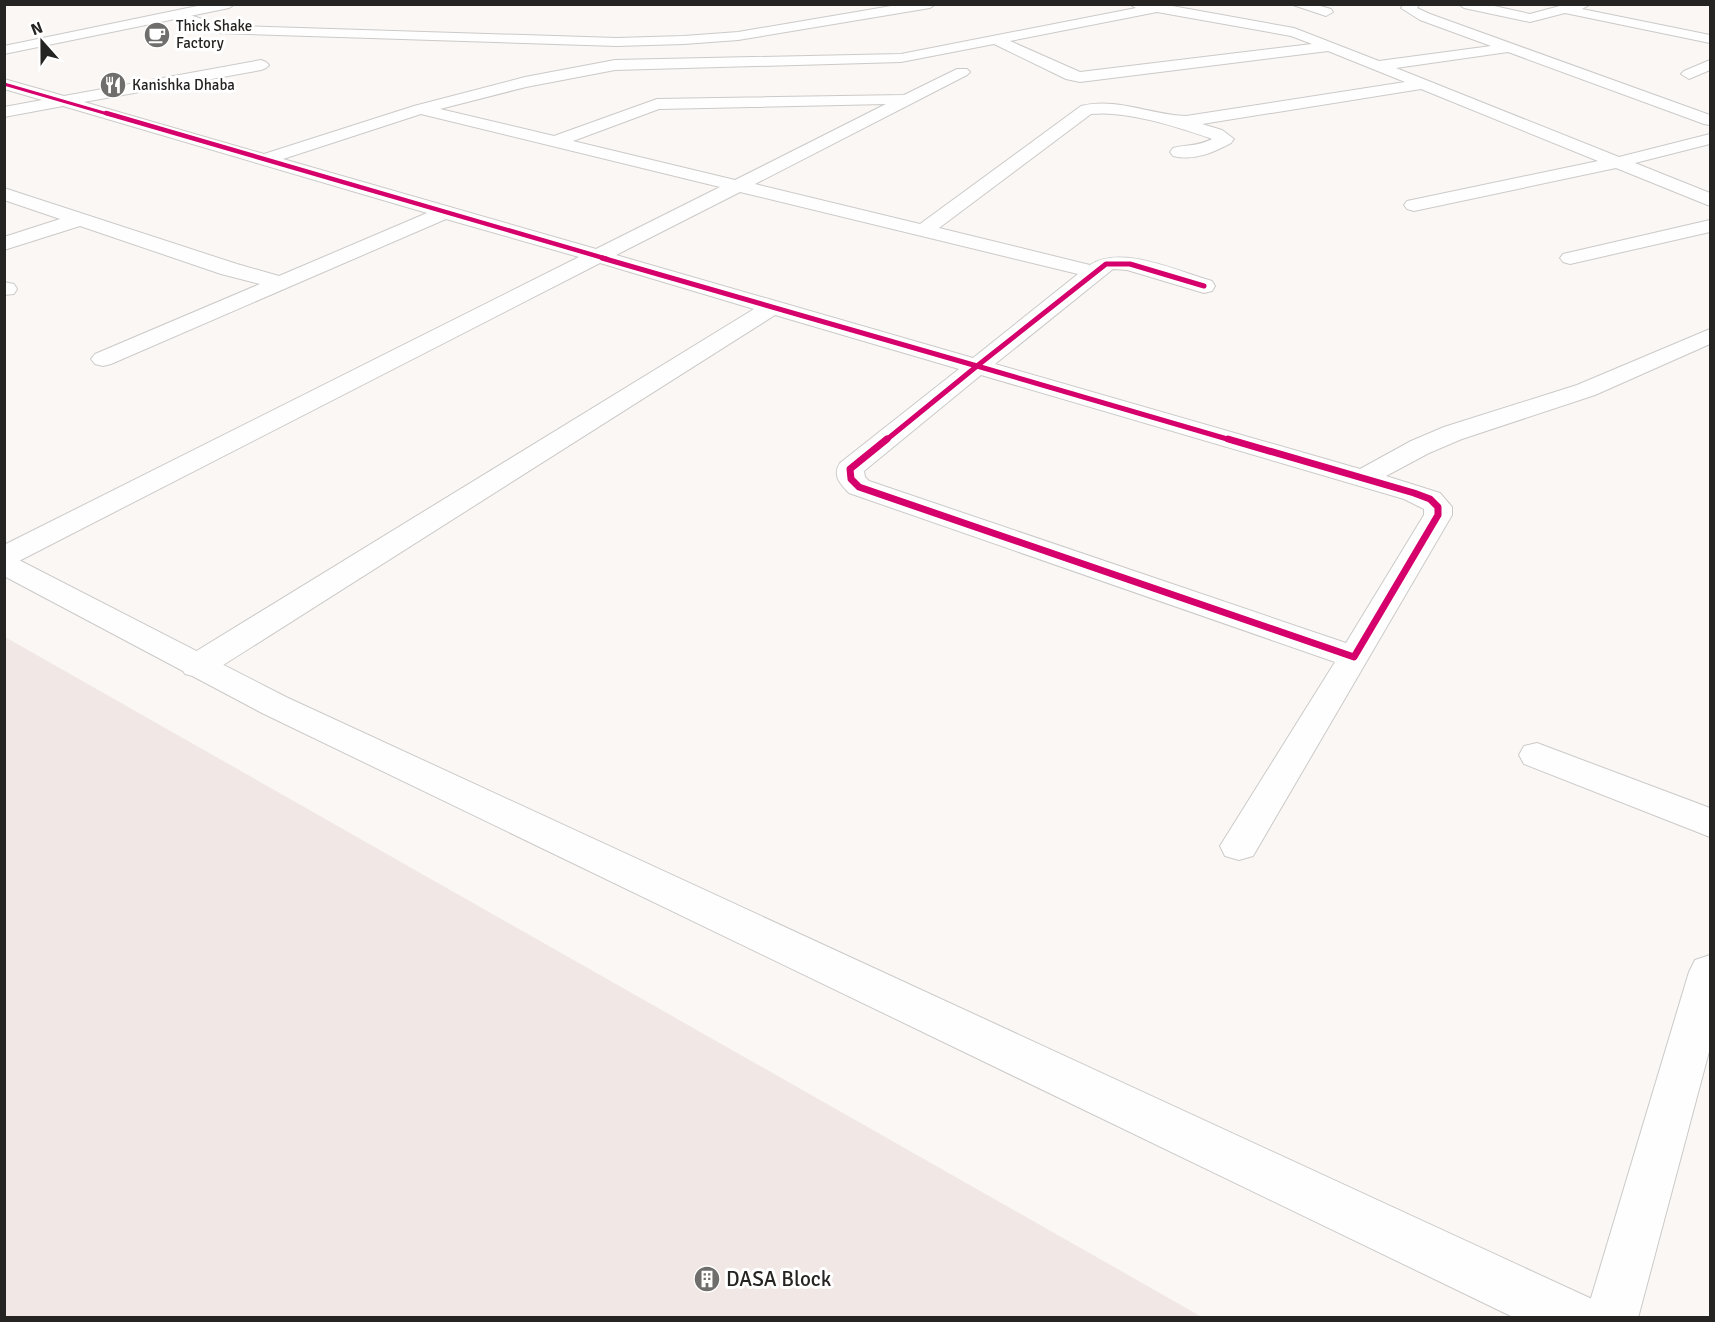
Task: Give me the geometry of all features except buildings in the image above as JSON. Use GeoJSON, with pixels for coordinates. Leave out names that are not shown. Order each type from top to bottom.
{"type":"FeatureCollection","features":[{"type":"Feature","properties":{"kind":"street"},"geometry":{"type":"LineString","coordinates":[[4,40],[229,4]]}},
{"type":"Feature","properties":{"kind":"street"},"geometry":{"type":"LineString","coordinates":[[4,50],[182,10],[218,29],[617,42],[730,37],[930,4]]}},
{"type":"Feature","properties":{"kind":"street"},"geometry":{"type":"LineString","coordinates":[[1136,4],[1287,30],[1710,200]]}},
{"type":"Feature","properties":{"kind":"street"},"geometry":{"type":"LineString","coordinates":[[1296,4],[1326,12]]}},
{"type":"Feature","properties":{"kind":"street"},"geometry":{"type":"LineString","coordinates":[[1414,4],[1408,8],[1419,14],[1710,120]]}},
{"type":"Feature","properties":{"kind":"street"},"geometry":{"type":"LineString","coordinates":[[1464,4],[1523,18],[1536,18],[1586,4]]}},
{"type":"Feature","properties":{"kind":"street"},"geometry":{"type":"LineString","coordinates":[[266,159],[420,109],[525,82],[615,65],[900,58],[1157,8]]}},
{"type":"Feature","properties":{"kind":"street"},"geometry":{"type":"LineString","coordinates":[[1569,10],[1710,39]]}},
{"type":"Feature","properties":{"kind":"street"},"geometry":{"type":"LineString","coordinates":[[997,40],[1071,76],[1080,77],[1330,47]]}},
{"type":"Feature","properties":{"kind":"street"},"geometry":{"type":"LineString","coordinates":[[615,65],[617,42]]}},
{"type":"Feature","properties":{"kind":"street"},"geometry":{"type":"LineString","coordinates":[[1374,66],[1510,48]]}},
{"type":"Feature","properties":{"kind":"street"},"geometry":{"type":"LineString","coordinates":[[4,112],[261,65]]}},
{"type":"Feature","properties":{"kind":"street"},"geometry":{"type":"LineString","coordinates":[[1689,74],[1710,65]]}},
{"type":"Feature","properties":{"kind":"street"},"geometry":{"type":"LineString","coordinates":[[4,557],[962,72]]}},
{"type":"Feature","properties":{"kind":"street"},"geometry":{"type":"LineString","coordinates":[[4,84],[1414,493],[1430,500],[1438,507],[1438,514],[1239,846]]}},
{"type":"Feature","properties":{"kind":"street"},"geometry":{"type":"LineString","coordinates":[[1177,121],[1420,84]]}},
{"type":"Feature","properties":{"kind":"street"},"geometry":{"type":"LineString","coordinates":[[556,141],[657,104],[909,99]]}},
{"type":"Feature","properties":{"kind":"street"},"geometry":{"type":"LineString","coordinates":[[923,231],[1087,109],[1109,107],[1177,121],[1216,134],[1225,140],[1202,151],[1179,152]]}},
{"type":"Feature","properties":{"kind":"street"},"geometry":{"type":"LineString","coordinates":[[420,109],[1094,272]]}},
{"type":"Feature","properties":{"kind":"street"},"geometry":{"type":"LineString","coordinates":[[1414,205],[1616,163],[1710,139]]}},
{"type":"Feature","properties":{"kind":"street"},"geometry":{"type":"LineString","coordinates":[[4,194],[229,269],[282,283]]}},
{"type":"Feature","properties":{"kind":"street"},"geometry":{"type":"LineString","coordinates":[[103,359],[445,212]]}},
{"type":"Feature","properties":{"kind":"street"},"geometry":{"type":"LineString","coordinates":[[4,244],[81,219]]}},
{"type":"Feature","properties":{"kind":"street"},"geometry":{"type":"LineString","coordinates":[[1570,258],[1710,226]]}},
{"type":"Feature","properties":{"kind":"street"},"geometry":{"type":"LineString","coordinates":[[1204,286],[1119,262],[1101,266],[850,469],[851,480],[859,487],[1354,657]]}},
{"type":"Feature","properties":{"kind":"street"},"geometry":{"type":"LineString","coordinates":[[197,666],[772,307]]}},
{"type":"Feature","properties":{"kind":"street"},"geometry":{"type":"LineString","coordinates":[[1362,478],[1442,438],[1586,390],[1710,336]]}},
{"type":"Feature","properties":{"kind":"street"},"geometry":{"type":"LineString","coordinates":[[4,564],[274,705],[1573,1317]]}},
{"type":"Feature","properties":{"kind":"street"},"geometry":{"type":"LineString","coordinates":[[1537,755],[1710,823]]}},
{"type":"Feature","properties":{"kind":"street"},"geometry":{"type":"LineString","coordinates":[[1611,1317],[1710,972]]}},
{"type":"Feature","properties":{"kind":"shaded area"},"geometry":{"type":"Polygon","coordinates":[[[5,637],[1202,1317],[5,1317],[5,637]]]}},
{"type":"Feature","properties":{"kind":"cycle path"},"geometry":{"type":"LineString","coordinates":[[4,84],[1414,493],[1430,499],[1438,507],[1438,515],[1354,657],[859,487],[851,479],[850,469],[1094,272],[1102,266],[1115,263],[1130,264],[1204,286]]}},
{"type":"Feature","properties":{"kind":"place","name":"Thick Shake Factory"},"geometry":{"type":"Point","coordinates":[157,35]}},
{"type":"Feature","properties":{"kind":"place","name":"Kanishka Dhaba"},"geometry":{"type":"Point","coordinates":[113,85]}},
{"type":"Feature","properties":{"kind":"place","name":"DASA Block"},"geometry":{"type":"Point","coordinates":[707,1279]}}]}
